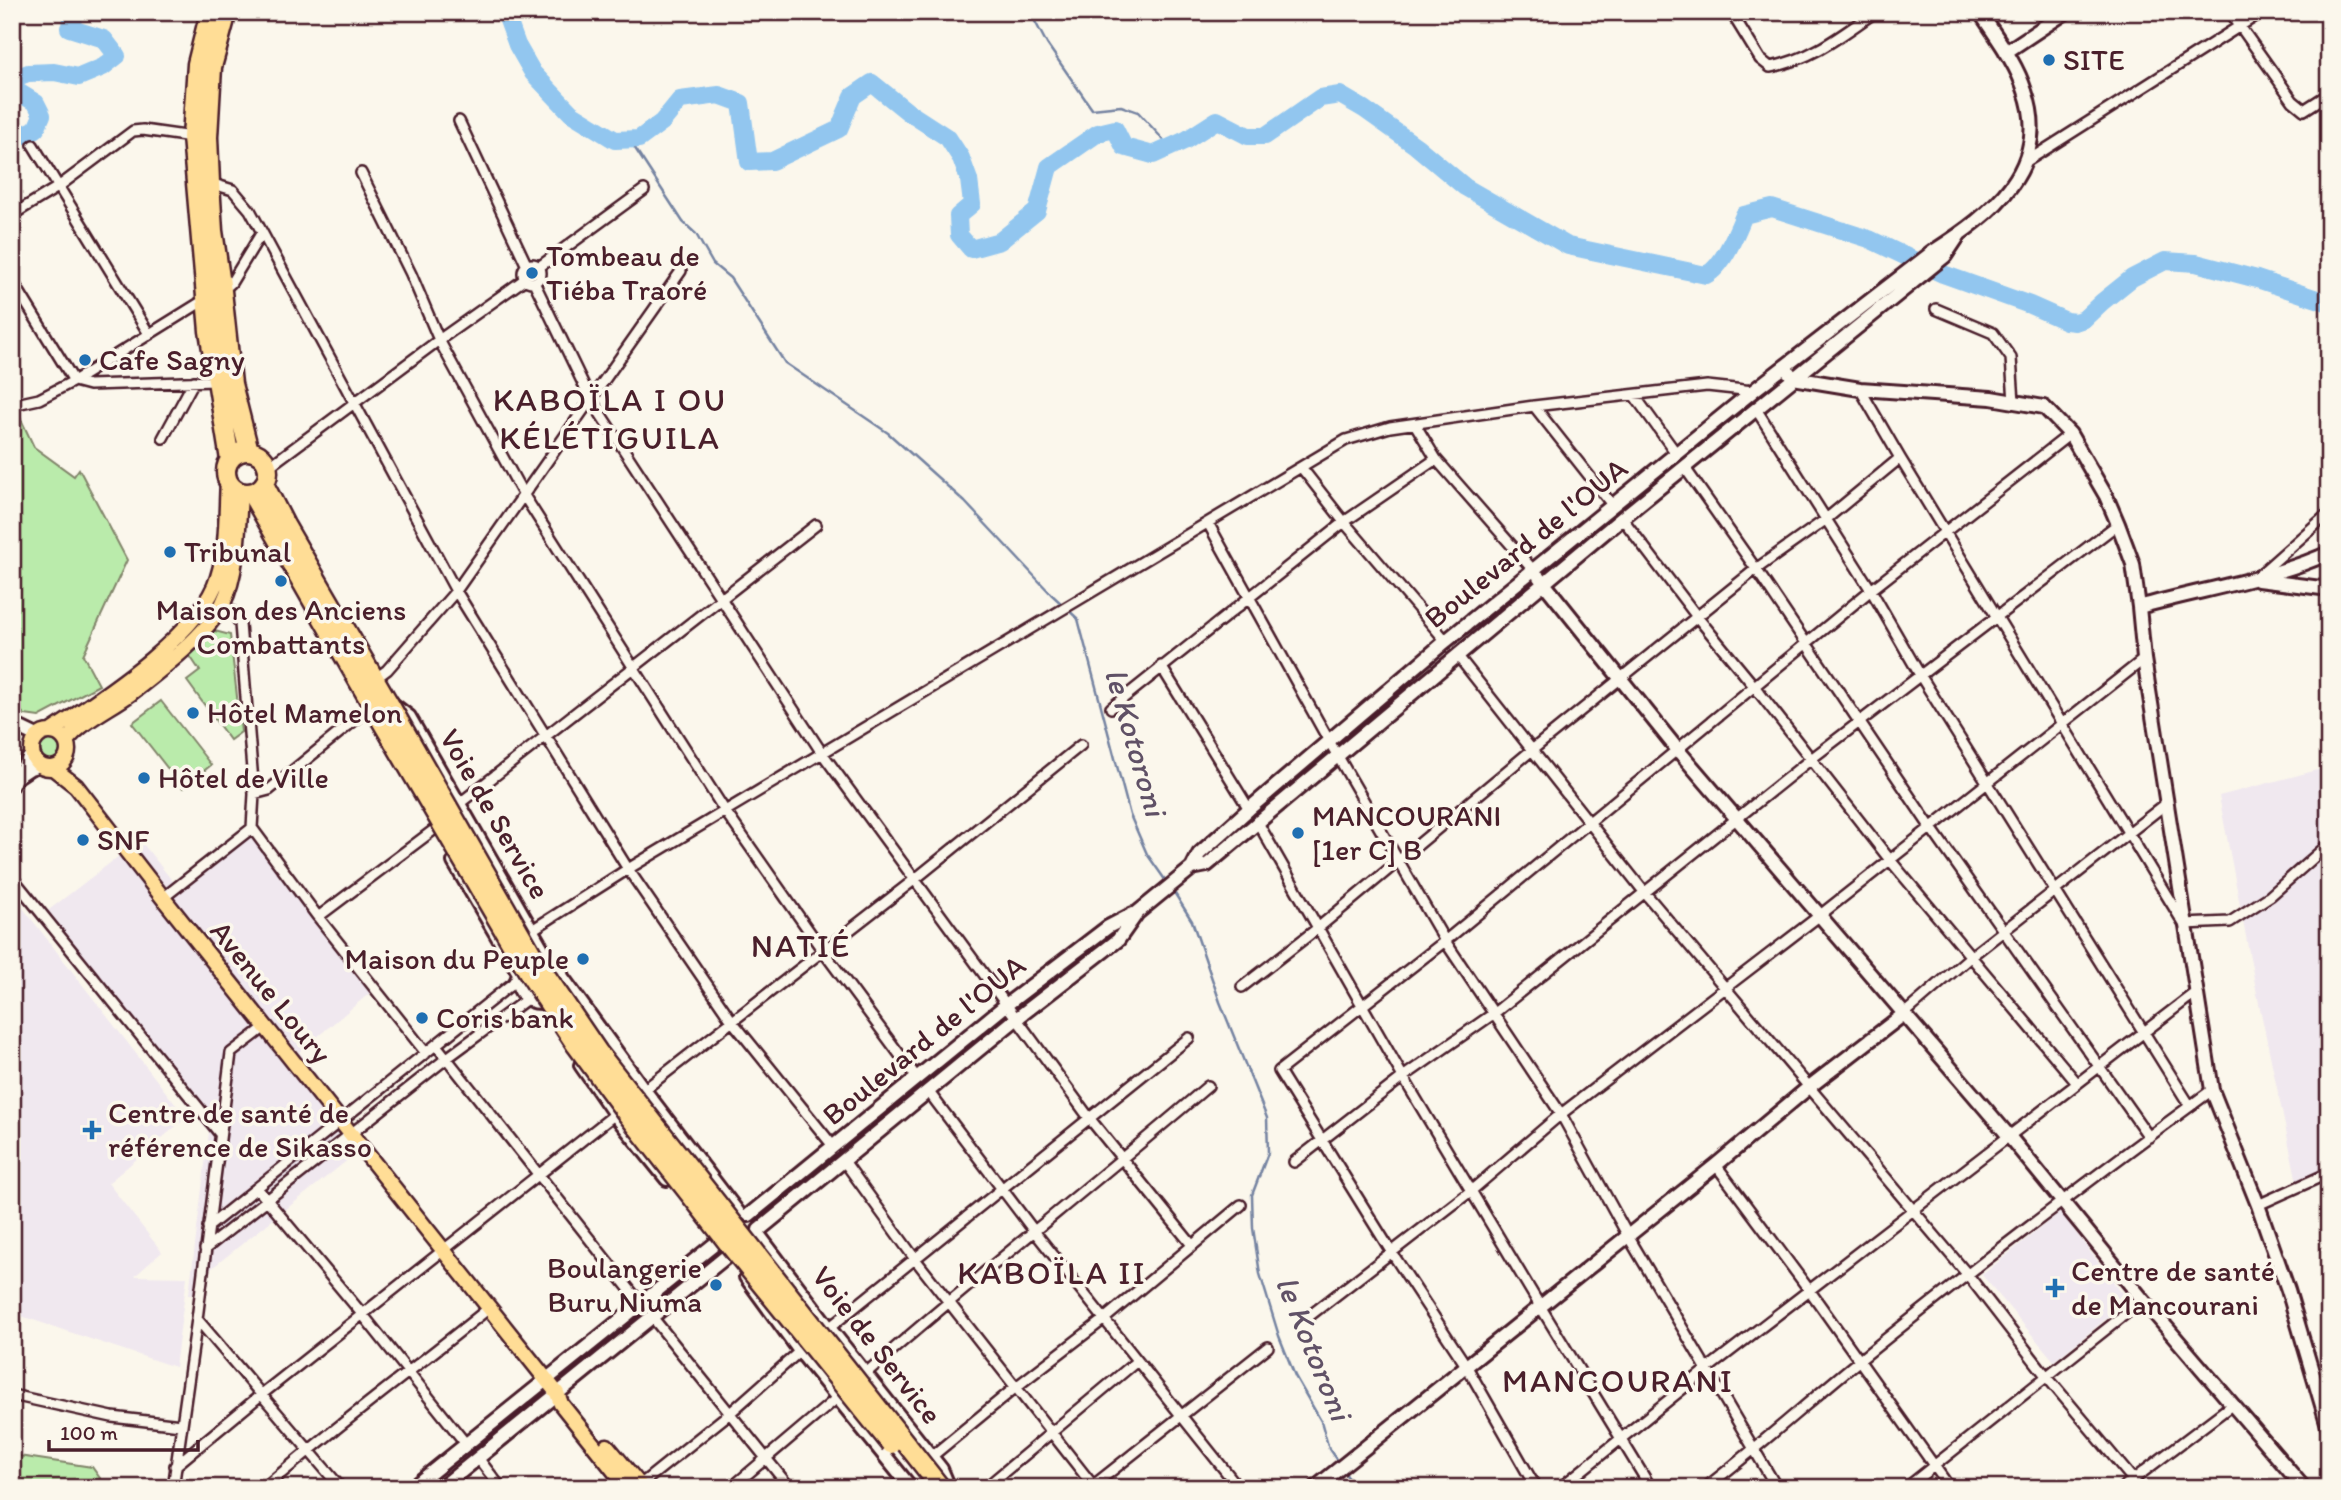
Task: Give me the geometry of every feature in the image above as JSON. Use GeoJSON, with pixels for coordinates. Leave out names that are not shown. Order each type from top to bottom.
{"type":"FeatureCollection","features":[{"type":"Feature","properties":{"kind":"highway"},"geometry":{"type":"LineString","coordinates":[[210,12],[197,64],[192,137],[205,299],[215,381],[230,460]]}},
{"type":"Feature","properties":{"kind":"highway"},"geometry":{"type":"LineString","coordinates":[[227,13],[212,66],[208,137],[210,183],[213,231],[232,384],[249,451]]}},
{"type":"Feature","properties":{"kind":"highway"},"geometry":{"type":"LineString","coordinates":[[250,484],[263,458],[249,451],[238,453],[230,460],[226,470],[250,484],[285,525],[375,679],[379,706],[536,961],[598,1052],[941,1488]]}},
{"type":"Feature","properties":{"kind":"highway"},"geometry":{"type":"LineString","coordinates":[[250,484],[530,975],[576,1045],[626,1114],[776,1304],[927,1488]]}},
{"type":"Feature","properties":{"kind":"main road"},"geometry":{"type":"LineString","coordinates":[[441,1488],[729,1257],[749,1256],[755,1251],[760,1233],[928,1091],[1118,940],[1136,913],[1192,868],[1207,865],[1256,821],[1756,409],[1789,372],[1940,253],[2008,193],[2027,161],[2034,130],[2025,90],[2006,52],[1980,12]]}},
{"type":"Feature","properties":{"kind":"main road"},"geometry":{"type":"LineString","coordinates":[[2006,52],[2066,12]]}},
{"type":"Feature","properties":{"kind":"main road"},"geometry":{"type":"LineString","coordinates":[[1789,372],[1860,389],[1991,398],[2044,407],[2070,434],[2106,496],[2133,564],[2144,659],[2212,1090],[2258,1205],[2288,1290],[2329,1429]]}},
{"type":"Feature","properties":{"kind":"main road","name":"Boulevard de l'OUA"},"geometry":{"type":"LineString","coordinates":[[1192,868],[1199,854],[1249,809],[1446,641],[1753,391],[1789,372]]}},
{"type":"Feature","properties":{"kind":"main road"},"geometry":{"type":"LineString","coordinates":[[14,782],[60,735],[66,741],[78,728],[130,694],[206,628],[223,603],[250,484]]}},
{"type":"Feature","properties":{"kind":"main road"},"geometry":{"type":"LineString","coordinates":[[44,752],[200,612],[218,578],[224,544],[250,484]]}},
{"type":"Feature","properties":{"kind":"main road"},"geometry":{"type":"LineString","coordinates":[[2139,607],[2254,579],[2329,553]]}},
{"type":"Feature","properties":{"kind":"main road"},"geometry":{"type":"LineString","coordinates":[[1534,570],[1677,749],[2064,1201],[2143,1300],[2304,1488]]}},
{"type":"Feature","properties":{"kind":"main road"},"geometry":{"type":"LineString","coordinates":[[2254,579],[2329,589]]}},
{"type":"Feature","properties":{"kind":"main road","name":"Voie de Service"},"geometry":{"type":"LineString","coordinates":[[519,973],[376,724],[379,706],[409,717],[548,959]]}},
{"type":"Feature","properties":{"kind":"main road"},"geometry":{"type":"LineString","coordinates":[[14,725],[44,752]]}},
{"type":"Feature","properties":{"kind":"main road","name":"Avenue Loury"},"geometry":{"type":"LineString","coordinates":[[44,752],[76,786],[546,1380],[557,1393],[566,1396],[636,1487]]}},
{"type":"Feature","properties":{"kind":"main road","name":"Boulevard de l'OUA"},"geometry":{"type":"LineString","coordinates":[[744,1214],[833,1146],[1006,1005],[1108,927],[1136,913]]}},
{"type":"Feature","properties":{"kind":"main road"},"geometry":{"type":"LineString","coordinates":[[562,977],[560,992],[555,998],[541,1003],[527,999],[519,987],[519,973],[527,962],[533,959],[548,959],[555,963],[562,977],[644,1090],[760,1233]]}},
{"type":"Feature","properties":{"kind":"main road"},"geometry":{"type":"LineString","coordinates":[[541,1003],[615,1114],[729,1257]]}},
{"type":"Feature","properties":{"kind":"main road"},"geometry":{"type":"LineString","coordinates":[[1315,1488],[1808,1088],[1904,1014]]}},
{"type":"Feature","properties":{"kind":"main road"},"geometry":{"type":"LineString","coordinates":[[716,1241],[715,1231],[723,1219],[729,1215],[744,1214]]}},
{"type":"Feature","properties":{"kind":"main road","name":"Voie de Service"},"geometry":{"type":"LineString","coordinates":[[760,1233],[829,1328],[941,1469],[949,1488]]}},
{"type":"Feature","properties":{"kind":"main road"},"geometry":{"type":"LineString","coordinates":[[412,1488],[642,1304],[716,1241]]}},
{"type":"Feature","properties":{"kind":"main road","name":"Voie de Service"},"geometry":{"type":"LineString","coordinates":[[729,1257],[903,1485]]}},
{"type":"Feature","properties":{"kind":"street"},"geometry":{"type":"LineString","coordinates":[[1731,12],[1760,59],[1770,67],[1784,65],[1815,53],[1875,12]]}},
{"type":"Feature","properties":{"kind":"street"},"geometry":{"type":"LineString","coordinates":[[2230,12],[2293,101],[2304,110],[2329,94]]}},
{"type":"Feature","properties":{"kind":"street"},"geometry":{"type":"LineString","coordinates":[[2027,161],[2262,12]]}},
{"type":"Feature","properties":{"kind":"street"},"geometry":{"type":"LineString","coordinates":[[459,121],[527,266]]}},
{"type":"Feature","properties":{"kind":"street"},"geometry":{"type":"LineString","coordinates":[[12,215],[58,187],[133,131],[192,137]]}},
{"type":"Feature","properties":{"kind":"street"},"geometry":{"type":"LineString","coordinates":[[33,145],[149,334]]}},
{"type":"Feature","properties":{"kind":"street"},"geometry":{"type":"LineString","coordinates":[[361,173],[411,274],[439,340],[523,494],[725,811],[823,951],[917,1077]]}},
{"type":"Feature","properties":{"kind":"street"},"geometry":{"type":"LineString","coordinates":[[210,183],[233,190],[250,210],[456,591],[628,869],[732,1021],[833,1146]]}},
{"type":"Feature","properties":{"kind":"street"},"geometry":{"type":"LineString","coordinates":[[539,267],[644,190]]}},
{"type":"Feature","properties":{"kind":"street"},"geometry":{"type":"LineString","coordinates":[[12,405],[39,398],[74,381],[222,291],[231,283],[262,232]]}},
{"type":"Feature","properties":{"kind":"street"},"geometry":{"type":"LineString","coordinates":[[250,484],[439,340],[529,281],[541,276],[539,267],[534,264],[527,266],[523,272],[529,281],[590,398],[822,753],[1090,1119],[1192,1245]]}},
{"type":"Feature","properties":{"kind":"street"},"geometry":{"type":"LineString","coordinates":[[375,679],[387,670],[456,591],[681,271]]}},
{"type":"Feature","properties":{"kind":"street"},"geometry":{"type":"LineString","coordinates":[[12,279],[74,381],[89,385],[215,381]]}},
{"type":"Feature","properties":{"kind":"street"},"geometry":{"type":"LineString","coordinates":[[1936,310],[1993,333],[2011,358],[2014,402]]}},
{"type":"Feature","properties":{"kind":"street"},"geometry":{"type":"LineString","coordinates":[[163,438],[194,381]]}},
{"type":"Feature","properties":{"kind":"street"},"geometry":{"type":"LineString","coordinates":[[532,930],[628,869],[1346,440],[1390,427],[1707,386],[1753,391]]}},
{"type":"Feature","properties":{"kind":"street"},"geometry":{"type":"LineString","coordinates":[[1860,389],[2184,924],[2231,922],[2270,896],[2329,844]]}},
{"type":"Feature","properties":{"kind":"street"},"geometry":{"type":"LineString","coordinates":[[1634,395],[1676,453]]}},
{"type":"Feature","properties":{"kind":"street"},"geometry":{"type":"LineString","coordinates":[[1534,407],[1613,506]]}},
{"type":"Feature","properties":{"kind":"street"},"geometry":{"type":"LineString","coordinates":[[1756,409],[2190,1106]]}},
{"type":"Feature","properties":{"kind":"street"},"geometry":{"type":"LineString","coordinates":[[1415,424],[1436,459],[1534,570]]}},
{"type":"Feature","properties":{"kind":"street"},"geometry":{"type":"LineString","coordinates":[[1535,1488],[1467,1367],[1392,1253],[1279,1071],[1445,941],[1871,590],[2070,434]]}},
{"type":"Feature","properties":{"kind":"street"},"geometry":{"type":"LineString","coordinates":[[1242,988],[1756,569],[1825,520],[1900,458]]}},
{"type":"Feature","properties":{"kind":"street"},"geometry":{"type":"LineString","coordinates":[[1111,708],[1344,522],[1436,459]]}},
{"type":"Feature","properties":{"kind":"street"},"geometry":{"type":"LineString","coordinates":[[1301,467],[1344,522],[1446,641]]}},
{"type":"Feature","properties":{"kind":"street"},"geometry":{"type":"LineString","coordinates":[[1685,468],[1931,828],[2149,1137]]}},
{"type":"Feature","properties":{"kind":"street"},"geometry":{"type":"LineString","coordinates":[[2254,579],[2329,513]]}},
{"type":"Feature","properties":{"kind":"street"},"geometry":{"type":"LineString","coordinates":[[1622,519],[1891,860],[2077,1083]]}},
{"type":"Feature","properties":{"kind":"street"},"geometry":{"type":"LineString","coordinates":[[1208,523],[1445,941],[1561,1114],[1628,1236],[1777,1488]]}},
{"type":"Feature","properties":{"kind":"street"},"geometry":{"type":"LineString","coordinates":[[1294,1162],[1403,1076],[1493,1014],[1858,722],[2118,524]]}},
{"type":"Feature","properties":{"kind":"street"},"geometry":{"type":"LineString","coordinates":[[460,803],[816,525]]}},
{"type":"Feature","properties":{"kind":"street"},"geometry":{"type":"LineString","coordinates":[[223,603],[234,613],[240,624],[254,794],[252,828],[318,917],[426,1053]]}},
{"type":"Feature","properties":{"kind":"street"},"geometry":{"type":"LineString","coordinates":[[1457,655],[1724,989],[1914,1210],[2047,1377],[2140,1488]]}},
{"type":"Feature","properties":{"kind":"street"},"geometry":{"type":"LineString","coordinates":[[1308,1317],[1472,1190],[1561,1114],[1891,860],[2144,659]]}},
{"type":"Feature","properties":{"kind":"street"},"geometry":{"type":"LineString","coordinates":[[1161,666],[1249,809]]}},
{"type":"Feature","properties":{"kind":"street"},"geometry":{"type":"LineString","coordinates":[[254,794],[269,790],[379,706]]}},
{"type":"Feature","properties":{"kind":"street"},"geometry":{"type":"LineString","coordinates":[[175,1466],[644,1090],[914,880],[1081,745]]}},
{"type":"Feature","properties":{"kind":"street"},"geometry":{"type":"LineString","coordinates":[[1904,1014],[1970,957],[2167,803]]}},
{"type":"Feature","properties":{"kind":"street"},"geometry":{"type":"LineString","coordinates":[[1256,821],[1403,1076],[1651,1488]]}},
{"type":"Feature","properties":{"kind":"street"},"geometry":{"type":"LineString","coordinates":[[163,898],[252,828]]}},
{"type":"Feature","properties":{"kind":"street"},"geometry":{"type":"LineString","coordinates":[[318,917],[435,829]]}},
{"type":"Feature","properties":{"kind":"street"},"geometry":{"type":"LineString","coordinates":[[12,877],[220,1134]]}},
{"type":"Feature","properties":{"kind":"street"},"geometry":{"type":"LineString","coordinates":[[208,1227],[513,983],[519,973]]}},
{"type":"Feature","properties":{"kind":"street"},"geometry":{"type":"LineString","coordinates":[[1560,1488],[1707,1369],[2196,992]]}},
{"type":"Feature","properties":{"kind":"street"},"geometry":{"type":"LineString","coordinates":[[205,1249],[447,1058],[527,999]]}},
{"type":"Feature","properties":{"kind":"street"},"geometry":{"type":"LineString","coordinates":[[173,1488],[231,1054],[265,1027]]}},
{"type":"Feature","properties":{"kind":"street"},"geometry":{"type":"LineString","coordinates":[[829,1328],[1189,1038]]}},
{"type":"Feature","properties":{"kind":"street"},"geometry":{"type":"LineString","coordinates":[[436,1045],[642,1304]]}},
{"type":"Feature","properties":{"kind":"street"},"geometry":{"type":"LineString","coordinates":[[866,1373],[1208,1086]]}},
{"type":"Feature","properties":{"kind":"street"},"geometry":{"type":"LineString","coordinates":[[1705,1488],[1968,1275],[2212,1090]]}},
{"type":"Feature","properties":{"kind":"street"},"geometry":{"type":"LineString","coordinates":[[928,1091],[1103,1320],[1239,1488]]}},
{"type":"Feature","properties":{"kind":"street"},"geometry":{"type":"LineString","coordinates":[[844,1161],[915,1259],[1092,1487],[1268,1347]]}},
{"type":"Feature","properties":{"kind":"street"},"geometry":{"type":"LineString","coordinates":[[1716,1165],[1860,1360],[1950,1488]]}},
{"type":"Feature","properties":{"kind":"street"},"geometry":{"type":"LineString","coordinates":[[2258,1205],[2329,1173]]}},
{"type":"Feature","properties":{"kind":"street"},"geometry":{"type":"LineString","coordinates":[[257,1188],[410,1372],[466,1444]]}},
{"type":"Feature","properties":{"kind":"street"},"geometry":{"type":"LineString","coordinates":[[931,1457],[1103,1320],[1241,1205]]}},
{"type":"Feature","properties":{"kind":"street"},"geometry":{"type":"LineString","coordinates":[[1906,1488],[2143,1300]]}},
{"type":"Feature","properties":{"kind":"street"},"geometry":{"type":"LineString","coordinates":[[264,1488],[308,1450],[489,1308]]}},
{"type":"Feature","properties":{"kind":"street"},"geometry":{"type":"LineString","coordinates":[[653,1318],[790,1488]]}},
{"type":"Feature","properties":{"kind":"street"},"geometry":{"type":"LineString","coordinates":[[197,1319],[341,1488]]}},
{"type":"Feature","properties":{"kind":"street"},"geometry":{"type":"LineString","coordinates":[[636,1487],[730,1413],[800,1351]]}},
{"type":"Feature","properties":{"kind":"street"},"geometry":{"type":"LineString","coordinates":[[985,1488],[1137,1360]]}},
{"type":"Feature","properties":{"kind":"street"},"geometry":{"type":"LineString","coordinates":[[12,1395],[112,1418],[181,1424]]}},
{"type":"Feature","properties":{"kind":"street"},"geometry":{"type":"LineString","coordinates":[[731,1488],[837,1398]]}},
{"type":"Feature","properties":{"kind":"street"},"geometry":{"type":"LineString","coordinates":[[2122,1488],[2233,1404]]}},
{"type":"Feature","properties":{"kind":"street"},"geometry":{"type":"LineString","coordinates":[[478,1458],[501,1488]]}},
{"type":"Feature","properties":{"kind":"shaded area"},"geometry":{"type":"Polygon","coordinates":[[[2329,767],[2329,1169],[2297,1182],[2219,796],[2329,767]]]}},
{"type":"Feature","properties":{"kind":"shaded area"},"geometry":{"type":"Polygon","coordinates":[[[252,828],[377,987],[299,1052],[369,1143],[207,1272],[203,1296],[189,1294],[209,1132],[37,919],[140,840],[174,883],[252,828]]]}},
{"type":"Feature","properties":{"kind":"shaded area","name":"Centre de santé de référence de Sikasso"},"geometry":{"type":"Polygon","coordinates":[[[12,894],[186,1118],[108,1183],[162,1252],[135,1276],[187,1277],[175,1367],[12,1313],[12,894]]]}},
{"type":"Feature","properties":{"kind":"shaded area","name":"Centre de santé de Mancourani"},"geometry":{"type":"Polygon","coordinates":[[[2060,1212],[2128,1301],[2054,1361],[1982,1275],[2060,1212]]]}},
{"type":"Feature","properties":{"kind":"green space"},"geometry":{"type":"Polygon","coordinates":[[[19,415],[34,447],[74,476],[79,469],[127,560],[83,655],[99,685],[39,717],[25,715],[12,703],[12,419],[19,415]]]}},
{"type":"Feature","properties":{"kind":"green space"},"geometry":{"type":"Polygon","coordinates":[[[211,630],[230,635],[241,732],[230,740],[187,681],[200,671],[186,650],[211,630]]]}},
{"type":"Feature","properties":{"kind":"green space"},"geometry":{"type":"Polygon","coordinates":[[[161,701],[211,765],[183,788],[132,723],[161,701]]]}},
{"type":"Feature","properties":{"kind":"green space"},"geometry":{"type":"Polygon","coordinates":[[[50,736],[60,740],[64,750],[60,760],[50,764],[40,760],[36,750],[40,740],[50,736]]]}},
{"type":"Feature","properties":{"kind":"green space"},"geometry":{"type":"Polygon","coordinates":[[[12,1455],[92,1467],[107,1488],[12,1488],[12,1455]]]}},
{"type":"Feature","properties":{"kind":"waterway"},"geometry":{"type":"LineString","coordinates":[[12,140],[36,129],[42,115],[36,103],[15,90],[13,79],[28,73],[54,72],[79,77],[103,67],[117,56],[104,39],[69,28],[76,12]]}},
{"type":"Feature","properties":{"kind":"waterway"},"geometry":{"type":"LineString","coordinates":[[505,12],[517,45],[533,73],[571,113],[615,140],[639,139],[662,122],[680,100],[719,95],[741,103],[749,162],[772,161],[839,129],[853,96],[872,83],[908,112],[948,138],[961,158],[969,180],[972,204],[958,216],[959,235],[971,249],[1000,241],[1037,211],[1049,167],[1098,133],[1115,129],[1124,147],[1153,155],[1186,140],[1217,120],[1248,136],[1265,136],[1320,98],[1340,95],[1416,146],[1465,187],[1568,246],[1706,275],[1724,257],[1744,215],[1772,208],[1869,239],[1943,274],[2066,321],[2084,319],[2132,278],[2165,261],[2196,263],[2257,279],[2329,303]]}},
{"type":"Feature","properties":{"kind":"waterway"},"geometry":{"type":"LineString","coordinates":[[1030,12],[1047,44],[1092,109],[1121,106],[1138,112],[1170,147]]}},
{"type":"Feature","properties":{"kind":"waterway","name":"le Kotoroni"},"geometry":{"type":"LineString","coordinates":[[629,139],[683,222],[696,234],[713,264],[730,278],[785,363],[888,433],[965,502],[1078,619],[1130,815],[1147,854],[1168,884]]}},
{"type":"Feature","properties":{"kind":"waterway","name":"le Kotoroni"},"geometry":{"type":"LineString","coordinates":[[1172,889],[1192,921],[1220,1002],[1267,1118],[1268,1153],[1252,1195],[1253,1228],[1260,1274],[1279,1336],[1295,1376],[1321,1421],[1329,1449],[1340,1465]]}},
{"type":"Feature","properties":{"kind":"waterway","name":"le Kotoroni"},"geometry":{"type":"LineString","coordinates":[[1343,1470],[1355,1488]]}},
{"type":"Feature","properties":{"kind":"place","name":"SITE"},"geometry":{"type":"Point","coordinates":[2049,60]}},
{"type":"Feature","properties":{"kind":"place","name":"Tombeau de Tiéba Traoré"},"geometry":{"type":"Point","coordinates":[532,273]}},
{"type":"Feature","properties":{"kind":"place","name":"Cafe Sagny"},"geometry":{"type":"Point","coordinates":[85,360]}},
{"type":"Feature","properties":{"kind":"place","name":"Tribunal"},"geometry":{"type":"Point","coordinates":[170,552]}},
{"type":"Feature","properties":{"kind":"place","name":"Maison des Anciens Combattants"},"geometry":{"type":"Point","coordinates":[281,581]}},
{"type":"Feature","properties":{"kind":"place","name":"Hôtel Mamelon"},"geometry":{"type":"Point","coordinates":[193,713]}},
{"type":"Feature","properties":{"kind":"place","name":"Hôtel de Ville"},"geometry":{"type":"Point","coordinates":[144,778]}},
{"type":"Feature","properties":{"kind":"place","name":"MANCOURANI [1er C] B"},"geometry":{"type":"Point","coordinates":[1298,833]}},
{"type":"Feature","properties":{"kind":"place","name":"SNF"},"geometry":{"type":"Point","coordinates":[83,840]}},
{"type":"Feature","properties":{"kind":"place","name":"Maison du Peuple"},"geometry":{"type":"Point","coordinates":[583,959]}},
{"type":"Feature","properties":{"kind":"place","name":"Coris bank"},"geometry":{"type":"Point","coordinates":[422,1018]}},
{"type":"Feature","properties":{"kind":"place","name":"Centre de santé de référence de Sikasso"},"geometry":{"type":"Point","coordinates":[92,1130]}},
{"type":"Feature","properties":{"kind":"place","name":"Boulangerie Buru Niuma"},"geometry":{"type":"Point","coordinates":[716,1285]}},
{"type":"Feature","properties":{"kind":"place","name":"Centre de santé de Mancourani"},"geometry":{"type":"Point","coordinates":[2055,1288]}},
{"type":"Feature","properties":{"kind":"district","name":"KABOÏLA I OU KÉLÉTIGUILA"},"geometry":{"type":"Point","coordinates":[610,418]}},
{"type":"Feature","properties":{"kind":"district","name":"NATIÉ"},"geometry":{"type":"Point","coordinates":[801,945]}},
{"type":"Feature","properties":{"kind":"district","name":"KABOÏLA II"},"geometry":{"type":"Point","coordinates":[1052,1272]}},
{"type":"Feature","properties":{"kind":"district","name":"MANCOURANI"},"geometry":{"type":"Point","coordinates":[1618,1380]}}]}
